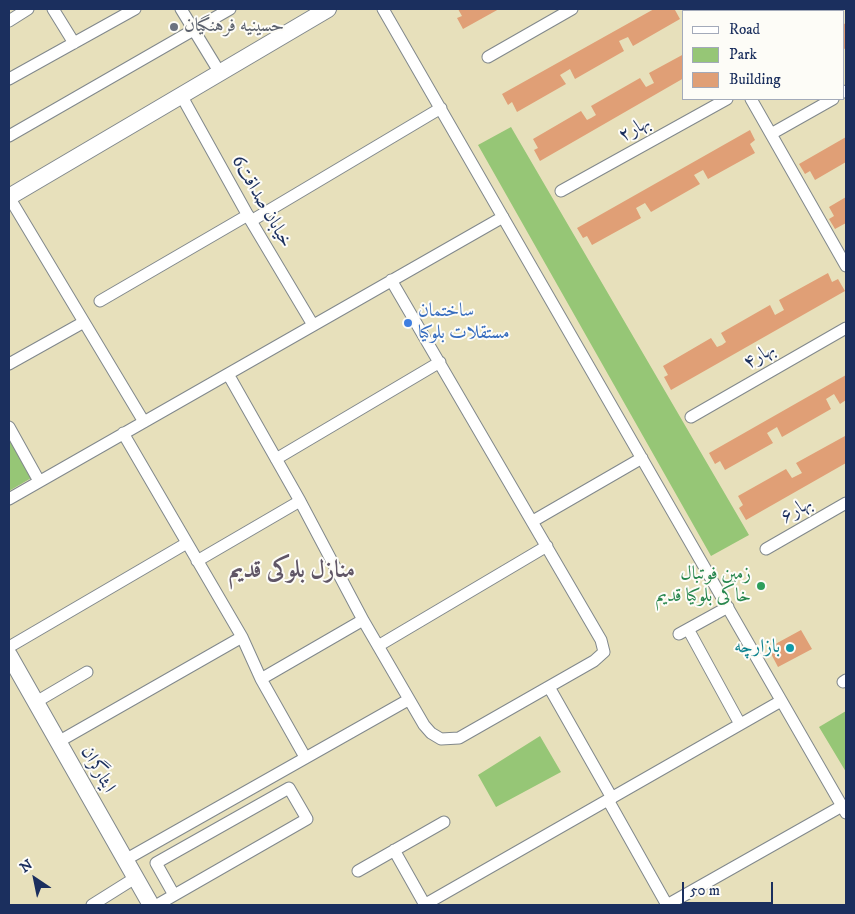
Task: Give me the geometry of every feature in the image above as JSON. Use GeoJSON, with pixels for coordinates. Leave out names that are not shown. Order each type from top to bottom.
{"type":"FeatureCollection","features":[{"type":"Feature","properties":{"kind":"street"},"geometry":{"type":"LineString","coordinates":[[9,20],[28,9]]}},
{"type":"Feature","properties":{"kind":"street"},"geometry":{"type":"LineString","coordinates":[[53,9],[74,43]]}},
{"type":"Feature","properties":{"kind":"street"},"geometry":{"type":"LineString","coordinates":[[9,79],[135,9]]}},
{"type":"Feature","properties":{"kind":"street"},"geometry":{"type":"LineString","coordinates":[[181,9],[220,73]]}},
{"type":"Feature","properties":{"kind":"street"},"geometry":{"type":"LineString","coordinates":[[9,136],[230,9]]}},
{"type":"Feature","properties":{"kind":"street"},"geometry":{"type":"LineString","coordinates":[[144,422],[9,197],[328,9]]}},
{"type":"Feature","properties":{"kind":"street"},"geometry":{"type":"LineString","coordinates":[[383,9],[844,810],[667,905],[549,686]]}},
{"type":"Feature","properties":{"kind":"street"},"geometry":{"type":"LineString","coordinates":[[488,57],[572,9]]}},
{"type":"Feature","properties":{"kind":"street","name":"خیابان صداقت6"},"geometry":{"type":"LineString","coordinates":[[181,95],[249,218],[313,325]]}},
{"type":"Feature","properties":{"kind":"street","name":"بهار۲"},"geometry":{"type":"LineString","coordinates":[[561,191],[725,100]]}},
{"type":"Feature","properties":{"kind":"street"},"geometry":{"type":"LineString","coordinates":[[752,100],[846,265]]}},
{"type":"Feature","properties":{"kind":"street"},"geometry":{"type":"LineString","coordinates":[[771,134],[831,100]]}},
{"type":"Feature","properties":{"kind":"street"},"geometry":{"type":"LineString","coordinates":[[100,301],[441,108]]}},
{"type":"Feature","properties":{"kind":"street"},"geometry":{"type":"LineString","coordinates":[[9,498],[503,216]]}},
{"type":"Feature","properties":{"kind":"street"},"geometry":{"type":"LineString","coordinates":[[228,374],[300,501],[408,700],[431,733],[441,739],[451,740],[459,738],[594,661],[604,652],[601,640],[534,521],[391,280]]}},
{"type":"Feature","properties":{"kind":"street"},"geometry":{"type":"LineString","coordinates":[[9,364],[84,322]]}},
{"type":"Feature","properties":{"kind":"street","name":"بهار۴"},"geometry":{"type":"LineString","coordinates":[[691,417],[846,328]]}},
{"type":"Feature","properties":{"kind":"street"},"geometry":{"type":"LineString","coordinates":[[276,459],[440,362]]}},
{"type":"Feature","properties":{"kind":"street"},"geometry":{"type":"LineString","coordinates":[[9,427],[39,481]]}},
{"type":"Feature","properties":{"kind":"street"},"geometry":{"type":"LineString","coordinates":[[123,433],[242,637],[261,679],[305,757]]}},
{"type":"Feature","properties":{"kind":"street"},"geometry":{"type":"LineString","coordinates":[[534,521],[642,458]]}},
{"type":"Feature","properties":{"kind":"street"},"geometry":{"type":"LineString","coordinates":[[197,561],[300,501]]}},
{"type":"Feature","properties":{"kind":"street","name":"بهار۶"},"geometry":{"type":"LineString","coordinates":[[766,549],[846,503]]}},
{"type":"Feature","properties":{"kind":"street"},"geometry":{"type":"LineString","coordinates":[[9,647],[187,543]]}},
{"type":"Feature","properties":{"kind":"street"},"geometry":{"type":"LineString","coordinates":[[378,646],[547,546]]}},
{"type":"Feature","properties":{"kind":"street"},"geometry":{"type":"LineString","coordinates":[[728,607],[684,632],[740,724]]}},
{"type":"Feature","properties":{"kind":"street"},"geometry":{"type":"LineString","coordinates":[[261,679],[363,620]]}},
{"type":"Feature","properties":{"kind":"street"},"geometry":{"type":"LineString","coordinates":[[58,742],[242,637]]}},
{"type":"Feature","properties":{"kind":"street","name":"ایثارگران"},"geometry":{"type":"LineString","coordinates":[[9,655],[151,905]]}},
{"type":"Feature","properties":{"kind":"street"},"geometry":{"type":"LineString","coordinates":[[36,702],[86,672]]}},
{"type":"Feature","properties":{"kind":"street"},"geometry":{"type":"LineString","coordinates":[[125,860],[408,700]]}},
{"type":"Feature","properties":{"kind":"street"},"geometry":{"type":"LineString","coordinates":[[394,850],[430,904],[781,701]]}},
{"type":"Feature","properties":{"kind":"street"},"geometry":{"type":"LineString","coordinates":[[157,905],[307,819],[289,788],[156,863],[174,895]]}},
{"type":"Feature","properties":{"kind":"street"},"geometry":{"type":"LineString","coordinates":[[358,871],[444,822]]}},
{"type":"Feature","properties":{"kind":"street"},"geometry":{"type":"LineString","coordinates":[[92,905],[135,878]]}},
{"type":"Feature","properties":{"kind":"green space"},"geometry":{"type":"Polygon","coordinates":[[[511,127],[749,535],[711,556],[478,145],[511,127]]]}},
{"type":"Feature","properties":{"kind":"green space"},"geometry":{"type":"Polygon","coordinates":[[[9,435],[33,477],[9,491],[9,435]]]}},
{"type":"Feature","properties":{"kind":"green space"},"geometry":{"type":"Polygon","coordinates":[[[846,711],[846,772],[819,727],[846,711]]]}},
{"type":"Feature","properties":{"kind":"green space"},"geometry":{"type":"Polygon","coordinates":[[[540,736],[561,772],[496,807],[478,775],[540,736]]]}},
{"type":"Feature","properties":{"kind":"building"},"geometry":{"type":"Polygon","coordinates":[[[458,9],[499,9],[463,29],[457,18],[462,16],[458,9]]]}},
{"type":"Feature","properties":{"kind":"building"},"geometry":{"type":"Polygon","coordinates":[[[654,9],[677,9],[675,10],[680,19],[633,46],[628,37],[619,41],[624,51],[575,79],[570,69],[560,75],[566,84],[517,112],[512,102],[508,105],[502,94],[654,9]]]}},
{"type":"Feature","properties":{"kind":"building"},"geometry":{"type":"Polygon","coordinates":[[[764,9],[786,9],[784,10],[762,10],[764,9]]]}},
{"type":"Feature","properties":{"kind":"building"},"geometry":{"type":"Polygon","coordinates":[[[846,23],[845,48],[845,24],[846,23]]]}},
{"type":"Feature","properties":{"kind":"building"},"geometry":{"type":"Polygon","coordinates":[[[682,55],[682,79],[540,161],[534,150],[538,148],[533,139],[581,111],[587,120],[591,118],[596,115],[591,106],[640,78],[646,87],[654,83],[649,73],[682,55]]]}},
{"type":"Feature","properties":{"kind":"building"},"geometry":{"type":"Polygon","coordinates":[[[750,130],[755,140],[750,144],[755,153],[708,179],[703,170],[694,175],[700,184],[651,212],[645,203],[636,208],[641,218],[592,245],[587,236],[583,238],[577,228],[750,130]]]}},
{"type":"Feature","properties":{"kind":"building"},"geometry":{"type":"Polygon","coordinates":[[[846,137],[846,162],[815,180],[810,171],[805,174],[799,164],[846,137]]]}},
{"type":"Feature","properties":{"kind":"building"},"geometry":{"type":"Polygon","coordinates":[[[846,197],[846,223],[835,229],[829,219],[834,216],[829,207],[846,197]]]}},
{"type":"Feature","properties":{"kind":"building"},"geometry":{"type":"Polygon","coordinates":[[[828,273],[832,282],[838,279],[845,291],[671,390],[664,377],[668,375],[663,366],[711,338],[717,347],[722,345],[726,342],[721,333],[770,305],[775,315],[784,310],[779,300],[828,273]]]}},
{"type":"Feature","properties":{"kind":"building"},"geometry":{"type":"Polygon","coordinates":[[[846,375],[846,400],[840,404],[834,394],[826,399],[831,409],[782,437],[777,427],[767,433],[773,443],[725,470],[720,461],[715,464],[709,453],[846,375]]]}},
{"type":"Feature","properties":{"kind":"building"},"geometry":{"type":"Polygon","coordinates":[[[845,436],[846,463],[746,520],[739,508],[743,505],[738,496],[786,469],[792,478],[802,473],[796,463],[845,436]]]}},
{"type":"Feature","properties":{"kind":"building","name":"بازارچه"},"geometry":{"type":"Polygon","coordinates":[[[801,630],[812,649],[778,667],[768,648],[801,630]]]}},
{"type":"Feature","properties":{"kind":"place","name":"حسینیه فرهنگیان"},"geometry":{"type":"Point","coordinates":[174,27]}},
{"type":"Feature","properties":{"kind":"place","name":"ساختمان مستقلات بلوکیا"},"geometry":{"type":"Point","coordinates":[408,323]}},
{"type":"Feature","properties":{"kind":"place","name":"زمین فوتبال خاکی بلوکیا قدیم"},"geometry":{"type":"Point","coordinates":[761,586]}},
{"type":"Feature","properties":{"kind":"place","name":"بازارچه"},"geometry":{"type":"Point","coordinates":[790,648]}},
{"type":"Feature","properties":{"kind":"district","name":"منازل بلوکی قدیم"},"geometry":{"type":"Point","coordinates":[292,572]}}]}
